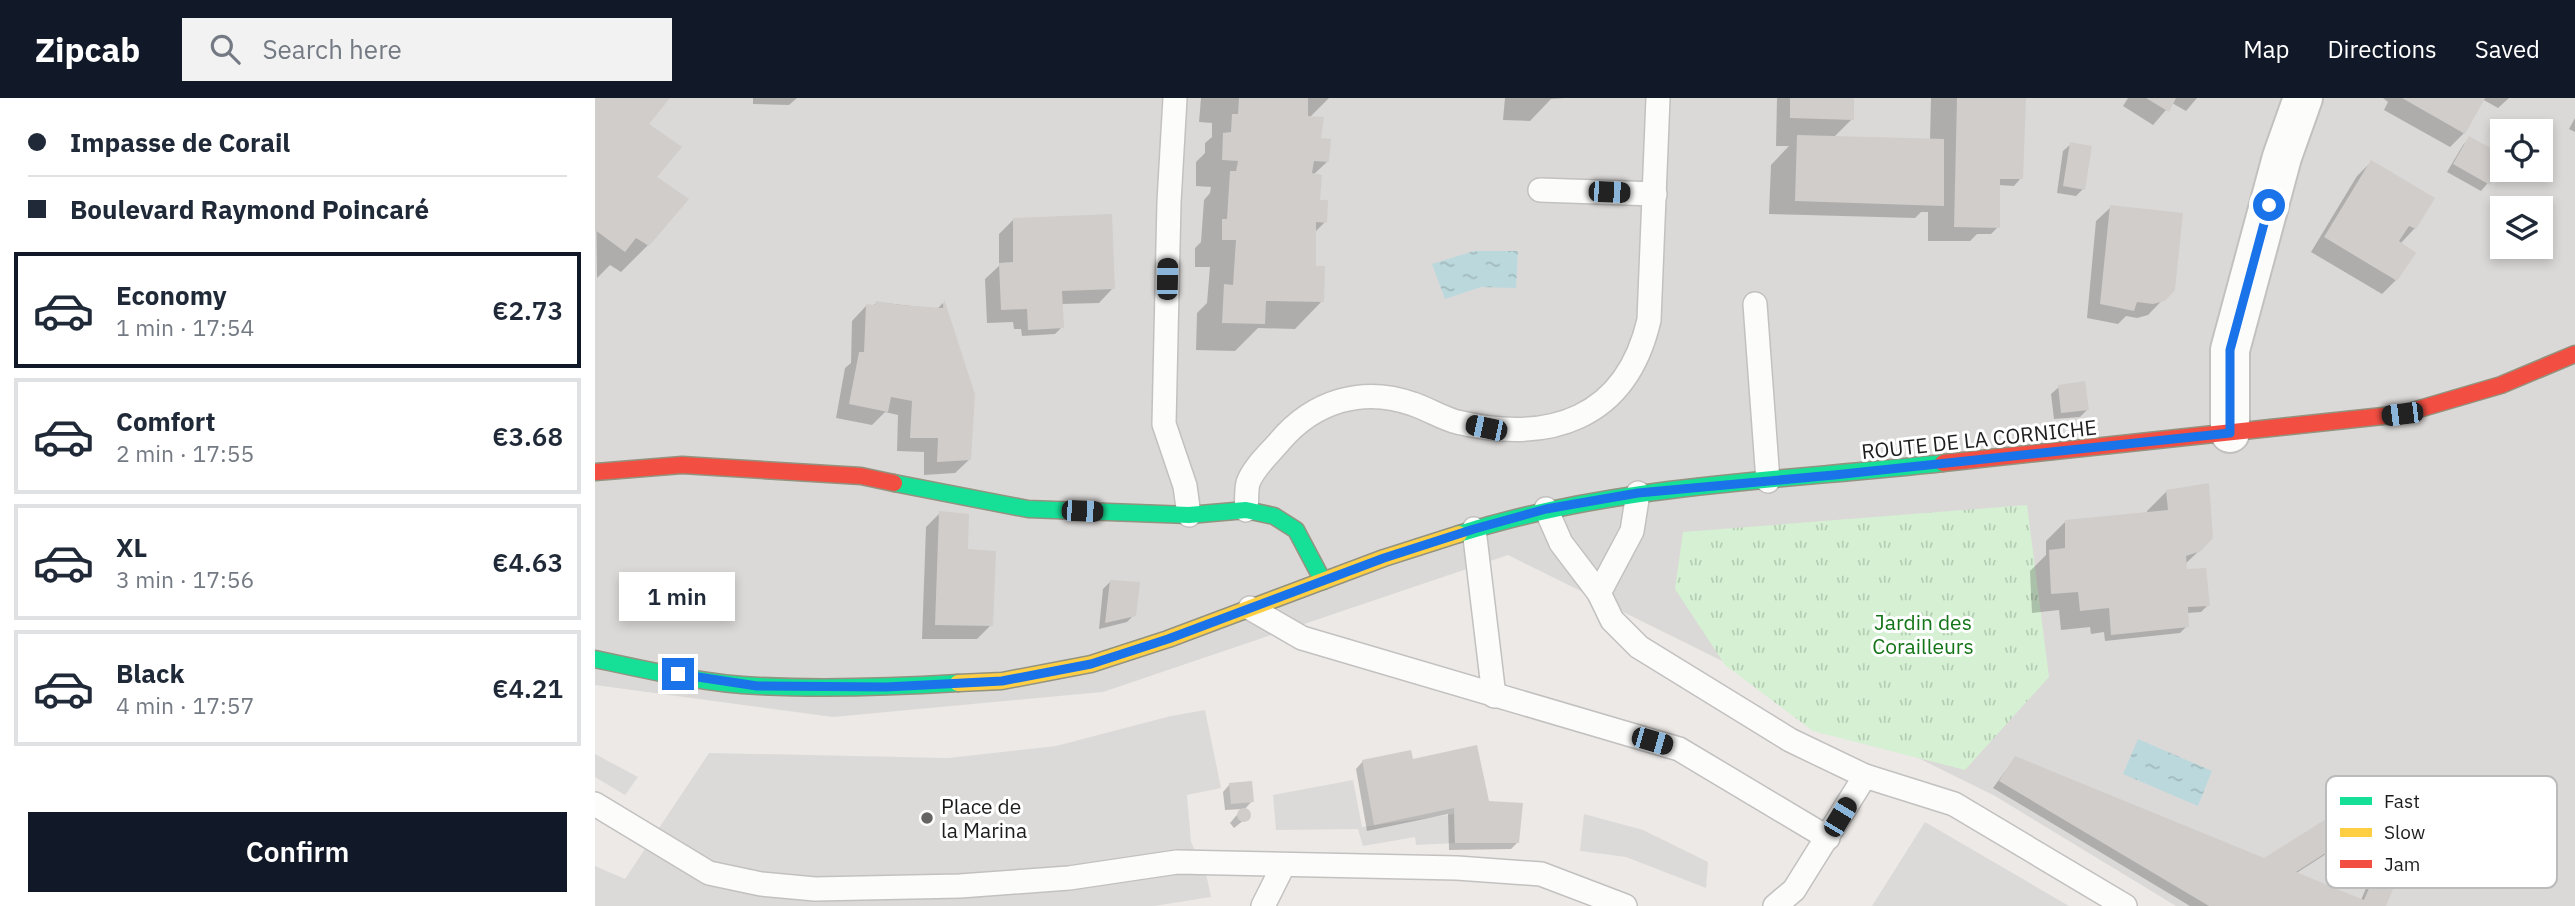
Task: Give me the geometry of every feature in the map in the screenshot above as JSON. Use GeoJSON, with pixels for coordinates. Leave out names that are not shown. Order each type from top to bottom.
{"type":"FeatureCollection","features":[{"type":"Feature","properties":{"kind":"main road","name":"ROUTE DE LA CORNICHE"},"geometry":{"type":"LineString","coordinates":[[595,659],[651,671],[757,686],[886,687],[1002,681],[1091,664],[1168,639],[1384,558],[1546,509],[1638,493],[2402,414],[2501,385],[2575,354]]}},
{"type":"Feature","properties":{"kind":"main road"},"geometry":{"type":"LineString","coordinates":[[595,472],[682,465],[861,476],[1028,509],[1189,515],[1246,510],[1274,516],[1296,530],[1323,581]]}},
{"type":"Feature","properties":{"kind":"street"},"geometry":{"type":"LineString","coordinates":[[2230,433],[2230,350],[2282,157],[2303,98]]}},
{"type":"Feature","properties":{"kind":"lane"},"geometry":{"type":"LineString","coordinates":[[1175,98],[1169,202],[1164,424],[1185,486],[1189,515]]}},
{"type":"Feature","properties":{"kind":"lane"},"geometry":{"type":"LineString","coordinates":[[1246,510],[1248,483],[1292,426],[1315,409],[1345,398],[1377,397],[1412,403],[1454,421],[1486,428],[1521,430],[1562,424],[1598,407],[1623,383],[1643,348],[1649,320],[1658,98]]}},
{"type":"Feature","properties":{"kind":"lane"},"geometry":{"type":"LineString","coordinates":[[1540,190],[1655,194]]}},
{"type":"Feature","properties":{"kind":"lane"},"geometry":{"type":"LineString","coordinates":[[1755,304],[1767,481]]}},
{"type":"Feature","properties":{"kind":"lane"},"geometry":{"type":"LineString","coordinates":[[1599,593],[1632,531],[1638,493]]}},
{"type":"Feature","properties":{"kind":"lane"},"geometry":{"type":"LineString","coordinates":[[1546,509],[1562,543],[1599,593],[1612,621],[1639,647],[1790,740],[1865,776],[1954,804],[2125,906]]}},
{"type":"Feature","properties":{"kind":"lane"},"geometry":{"type":"LineString","coordinates":[[1474,529],[1494,696]]}},
{"type":"Feature","properties":{"kind":"lane"},"geometry":{"type":"LineString","coordinates":[[1250,608],[1302,638],[1679,749],[1828,838]]}},
{"type":"Feature","properties":{"kind":"lane"},"geometry":{"type":"LineString","coordinates":[[1775,906],[1794,890],[1865,776]]}},
{"type":"Feature","properties":{"kind":"lane"},"geometry":{"type":"LineString","coordinates":[[595,804],[709,873],[815,897],[1069,878],[1177,862],[1457,868],[1541,874],[1625,906]]}},
{"type":"Feature","properties":{"kind":"lane"},"geometry":{"type":"LineString","coordinates":[[1263,906],[1283,866]]}},
{"type":"Feature","properties":{"kind":"shaded area"},"geometry":{"type":"Polygon","coordinates":[[[595,98],[2575,98],[2575,906],[2176,906],[1995,796],[1508,555],[1103,692],[833,717],[595,685],[595,98]]]}},
{"type":"Feature","properties":{"kind":"shaded area","name":"Place de la Marina"},"geometry":{"type":"Polygon","coordinates":[[[1205,710],[1221,788],[1187,795],[1191,842],[1207,878],[1211,897],[1154,906],[595,906],[595,866],[625,879],[709,753],[948,758],[1056,746],[1171,716],[1205,710]]]}},
{"type":"Feature","properties":{"kind":"shaded area"},"geometry":{"type":"Polygon","coordinates":[[[595,754],[638,777],[625,795],[595,777],[595,754]]]}},
{"type":"Feature","properties":{"kind":"shaded area"},"geometry":{"type":"Polygon","coordinates":[[[1353,780],[1362,827],[1454,814],[1455,843],[1416,845],[1415,837],[1363,846],[1358,829],[1276,830],[1273,795],[1353,780]]]}},
{"type":"Feature","properties":{"kind":"shaded area"},"geometry":{"type":"Polygon","coordinates":[[[1584,814],[1643,830],[1708,862],[1706,888],[1626,857],[1580,851],[1584,814]]]}},
{"type":"Feature","properties":{"kind":"shaded area"},"geometry":{"type":"Polygon","coordinates":[[[1925,822],[2069,906],[1872,906],[1925,822]]]}},
{"type":"Feature","properties":{"kind":"green space","name":"Jardin des Corailleurs"},"geometry":{"type":"Polygon","coordinates":[[[2027,505],[2049,677],[1965,770],[1813,731],[1725,665],[1675,589],[1683,532],[2027,505]]]}},
{"type":"Feature","properties":{"kind":"water"},"geometry":{"type":"Polygon","coordinates":[[[1474,251],[1518,251],[1516,288],[1481,287],[1445,299],[1432,264],[1474,251]]]}},
{"type":"Feature","properties":{"kind":"water"},"geometry":{"type":"Polygon","coordinates":[[[2138,739],[2212,771],[2198,806],[2123,774],[2138,739]]]}},
{"type":"Feature","properties":{"kind":"building"},"geometry":{"type":"Polygon","coordinates":[[[595,98],[670,98],[649,124],[682,147],[657,177],[689,199],[649,246],[636,238],[625,252],[595,230],[595,98]]]}},
{"type":"Feature","properties":{"kind":"building"},"geometry":{"type":"Polygon","coordinates":[[[1239,98],[1308,98],[1308,116],[1324,117],[1321,138],[1331,139],[1329,162],[1314,161],[1312,173],[1322,175],[1320,200],[1328,200],[1327,223],[1316,222],[1316,266],[1325,266],[1324,302],[1266,301],[1265,324],[1222,323],[1224,284],[1233,285],[1236,240],[1222,240],[1222,219],[1227,219],[1230,171],[1236,171],[1238,161],[1222,160],[1223,133],[1231,132],[1232,114],[1238,114],[1239,98]]]}},
{"type":"Feature","properties":{"kind":"building"},"geometry":{"type":"Polygon","coordinates":[[[1790,98],[1854,98],[1854,120],[1790,118],[1790,98]]]}},
{"type":"Feature","properties":{"kind":"building"},"geometry":{"type":"Polygon","coordinates":[[[1957,98],[2026,98],[2023,179],[2000,179],[2000,228],[1954,227],[1957,98]]]}},
{"type":"Feature","properties":{"kind":"building"},"geometry":{"type":"Polygon","coordinates":[[[2146,98],[2176,98],[2169,112],[2146,98]]]}},
{"type":"Feature","properties":{"kind":"building"},"geometry":{"type":"Polygon","coordinates":[[[2402,98],[2485,98],[2465,134],[2402,98]]]}},
{"type":"Feature","properties":{"kind":"building"},"geometry":{"type":"Polygon","coordinates":[[[1797,135],[1944,139],[1944,206],[1795,201],[1797,135]]]}},
{"type":"Feature","properties":{"kind":"building"},"geometry":{"type":"Polygon","coordinates":[[[2469,136],[2490,148],[2490,182],[2492,182],[2490,185],[2453,164],[2469,136]]]}},
{"type":"Feature","properties":{"kind":"building"},"geometry":{"type":"Polygon","coordinates":[[[2070,142],[2092,146],[2085,190],[2063,186],[2070,142]]]}},
{"type":"Feature","properties":{"kind":"building"},"geometry":{"type":"Polygon","coordinates":[[[2371,160],[2435,198],[2416,229],[2409,226],[2399,241],[2416,253],[2397,281],[2324,237],[2371,160]]]}},
{"type":"Feature","properties":{"kind":"building"},"geometry":{"type":"Polygon","coordinates":[[[2110,205],[2183,213],[2175,290],[2165,301],[2153,304],[2137,302],[2134,311],[2100,304],[2110,205]]]}},
{"type":"Feature","properties":{"kind":"building"},"geometry":{"type":"Polygon","coordinates":[[[1112,214],[1115,289],[1062,291],[1064,328],[1028,330],[1027,309],[1001,310],[999,263],[1013,262],[1013,218],[1112,214]]]}},
{"type":"Feature","properties":{"kind":"building"},"geometry":{"type":"Polygon","coordinates":[[[944,299],[975,394],[971,460],[937,462],[938,438],[910,438],[912,401],[891,397],[888,412],[849,404],[859,352],[864,352],[866,304],[875,305],[876,301],[943,308],[944,299]]]}},
{"type":"Feature","properties":{"kind":"building"},"geometry":{"type":"Polygon","coordinates":[[[2085,381],[2089,410],[2061,413],[2058,385],[2085,381]]]}},
{"type":"Feature","properties":{"kind":"building"},"geometry":{"type":"Polygon","coordinates":[[[2209,483],[2213,538],[2201,551],[2186,556],[2187,569],[2206,568],[2210,606],[2188,607],[2189,627],[2111,635],[2109,608],[2080,611],[2078,592],[2051,594],[2049,550],[2065,548],[2065,520],[2168,510],[2166,490],[2209,483]]]}},
{"type":"Feature","properties":{"kind":"building"},"geometry":{"type":"Polygon","coordinates":[[[939,511],[969,514],[968,549],[996,551],[993,626],[935,625],[939,511]]]}},
{"type":"Feature","properties":{"kind":"building"},"geometry":{"type":"Polygon","coordinates":[[[1110,580],[1140,582],[1136,616],[1105,623],[1110,580]]]}},
{"type":"Feature","properties":{"kind":"building"},"geometry":{"type":"Polygon","coordinates":[[[1477,745],[1489,801],[1523,803],[1519,843],[1455,843],[1454,808],[1374,825],[1362,760],[1411,750],[1413,759],[1477,745]]]}},
{"type":"Feature","properties":{"kind":"building"},"geometry":{"type":"Polygon","coordinates":[[[2015,756],[2264,858],[2326,819],[2326,853],[2296,872],[2326,884],[2326,888],[2335,888],[2364,900],[2369,888],[2393,888],[2386,906],[2209,906],[1999,781],[2015,756]]]}},
{"type":"Feature","properties":{"kind":"building"},"geometry":{"type":"Polygon","coordinates":[[[1252,781],[1254,802],[1231,804],[1229,783],[1252,781]]]}},
{"type":"Feature","properties":{"kind":"building"},"geometry":{"type":"Polygon","coordinates":[[[1241,808],[1247,808],[1251,815],[1247,822],[1241,822],[1237,818],[1237,812],[1241,808]]]}},
{"type":"Feature","properties":{"kind":"traffic: fast"},"geometry":{"type":"LineString","coordinates":[[1459,534],[1518,517],[1638,494],[1943,463]]}},
{"type":"Feature","properties":{"kind":"traffic: fast"},"geometry":{"type":"LineString","coordinates":[[894,483],[1028,509],[1189,515],[1246,510],[1274,516],[1296,530],[1323,581]]}},
{"type":"Feature","properties":{"kind":"traffic: fast"},"geometry":{"type":"LineString","coordinates":[[595,659],[677,676],[739,685],[834,687],[958,683]]}},
{"type":"Feature","properties":{"kind":"traffic: slow"},"geometry":{"type":"LineString","coordinates":[[958,683],[1002,681],[1091,664],[1168,639],[1384,558],[1459,534]]}},
{"type":"Feature","properties":{"kind":"traffic: jam"},"geometry":{"type":"LineString","coordinates":[[1943,463],[2402,414],[2501,385],[2575,354]]}},
{"type":"Feature","properties":{"kind":"traffic: jam"},"geometry":{"type":"LineString","coordinates":[[595,472],[682,465],[861,476],[894,483]]}},
{"type":"Feature","properties":{"kind":"place","name":"Place de la Marina"},"geometry":{"type":"Point","coordinates":[927,818]}},
{"type":"Feature","properties":{"kind":"route"},"geometry":{"type":"LineString","coordinates":[[678,674],[757,686],[886,687],[1002,681],[1091,664],[1168,639],[1384,558],[1546,509],[1638,493],[2230,433],[2230,350],[2269,205]]}}]}
